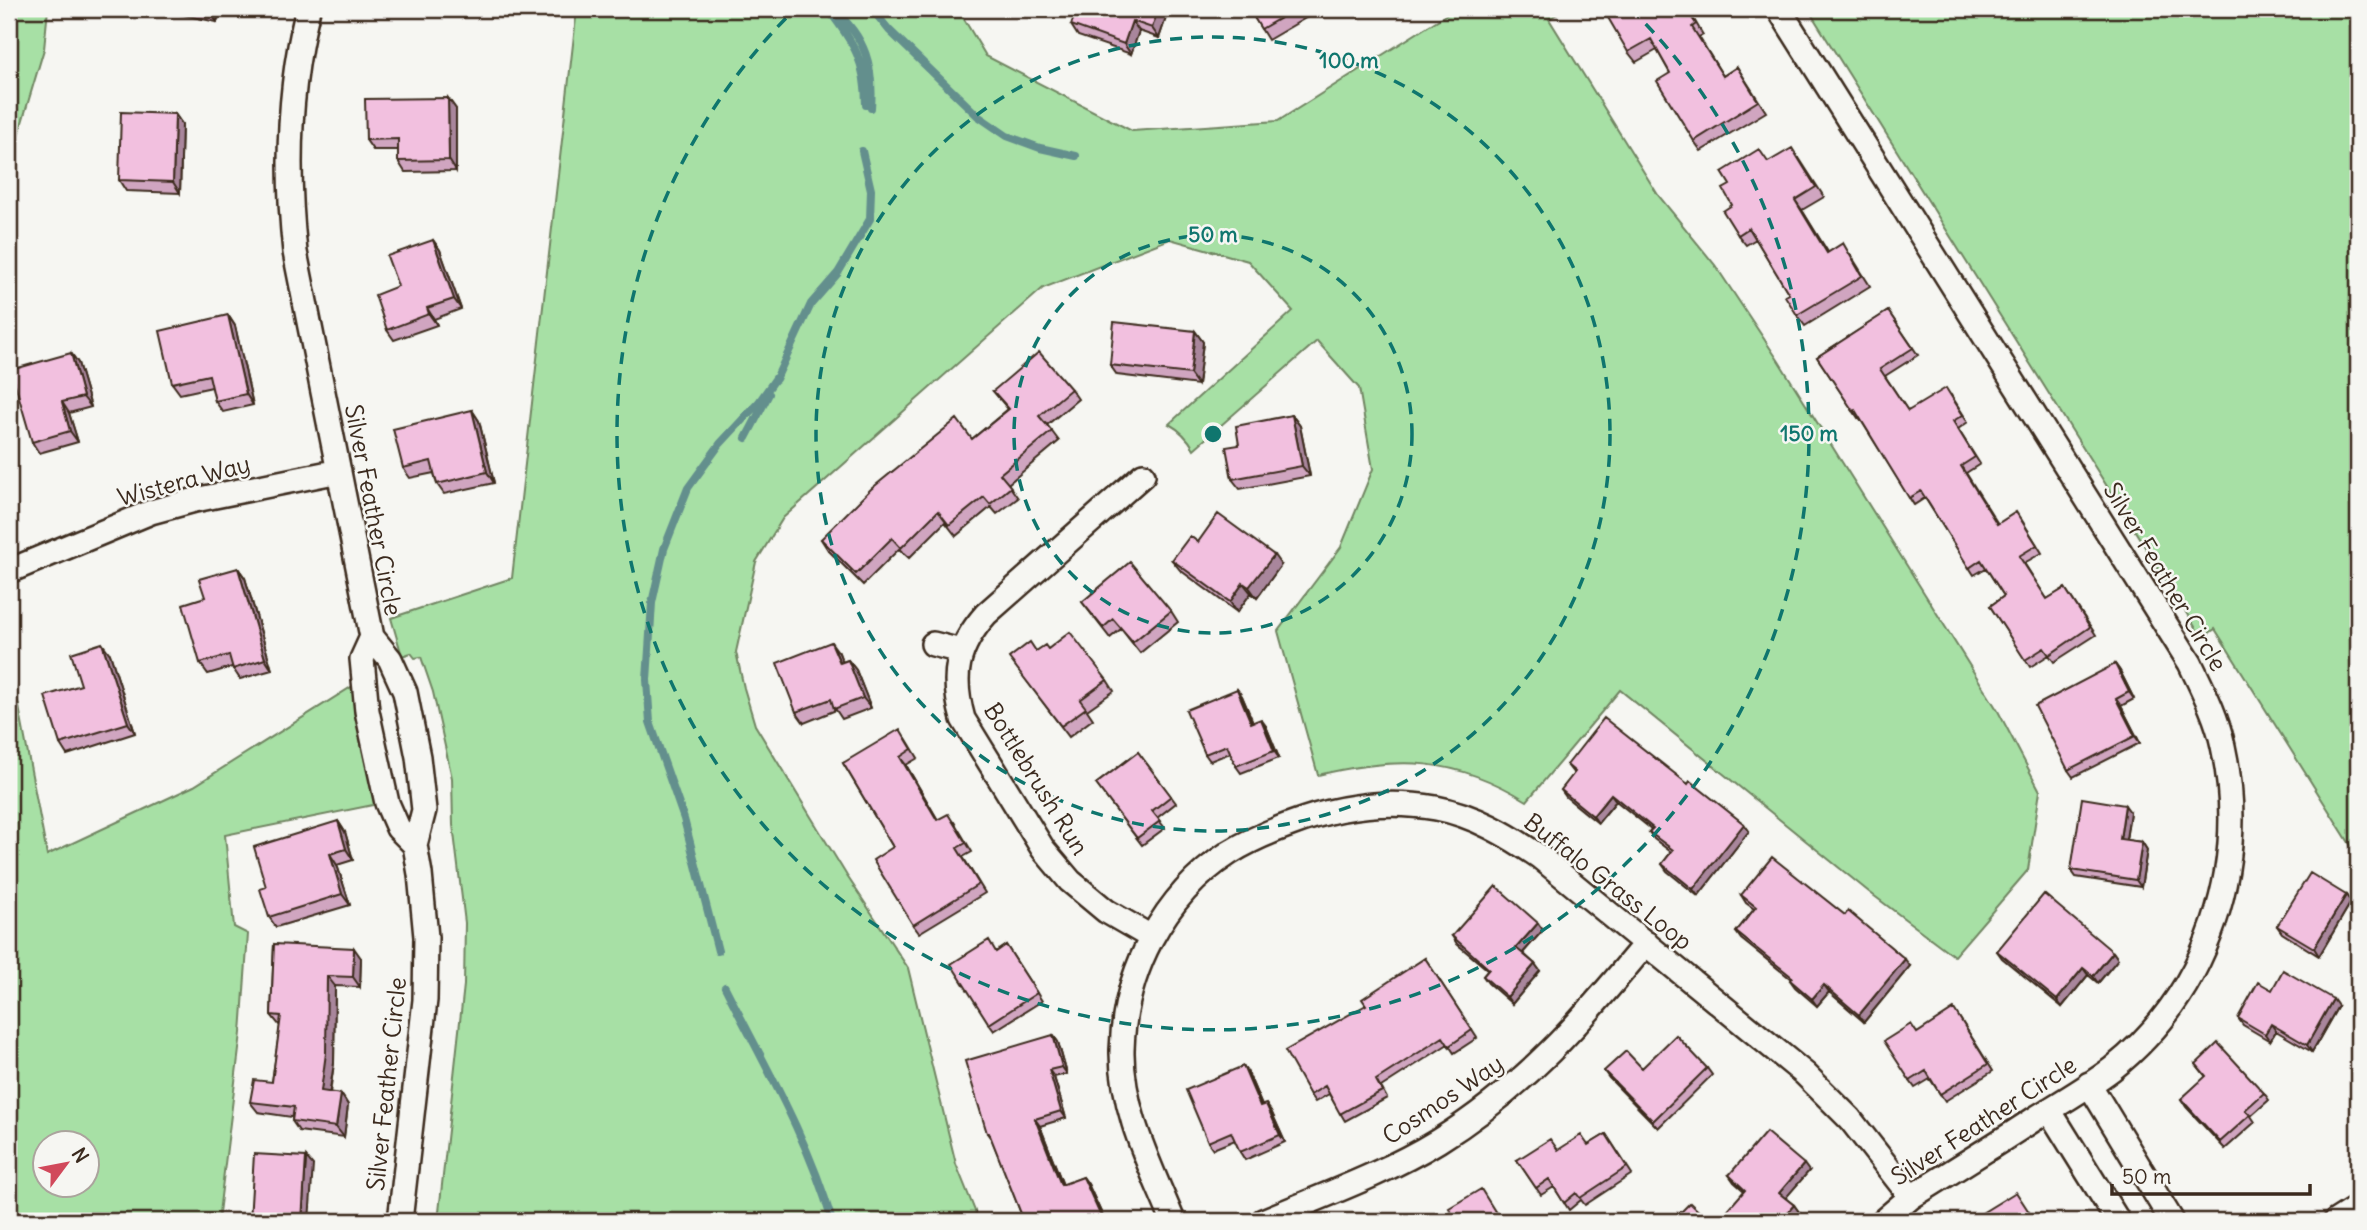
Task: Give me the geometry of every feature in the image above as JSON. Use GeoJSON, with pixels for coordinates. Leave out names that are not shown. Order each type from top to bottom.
{"type":"FeatureCollection","features":[{"type":"Feature","properties":{"kind":"street","name":"Silver Feather Circle"},"geometry":{"type":"LineString","coordinates":[[308,9],[294,73],[288,136],[289,199],[295,252],[372,637],[390,659],[404,692],[418,757],[424,810],[415,845],[426,937],[425,1000],[400,1221]]}},
{"type":"Feature","properties":{"kind":"street","name":"Silver Feather Circle"},"geometry":{"type":"LineString","coordinates":[[1779,9],[2190,663],[2209,702],[2223,744],[2231,793],[2232,837],[2228,875],[2217,918],[2198,963],[2173,1005],[2144,1039],[2112,1069],[1911,1198],[1883,1221]]}},
{"type":"Feature","properties":{"kind":"street","name":"Wistera Way"},"geometry":{"type":"LineString","coordinates":[[9,571],[151,512],[195,500],[339,471]]}},
{"type":"Feature","properties":{"kind":"street","name":"Bottlebrush Run"},"geometry":{"type":"LineString","coordinates":[[1143,475],[972,629],[961,651],[956,673],[956,695],[963,719],[1043,849],[1070,881],[1106,911],[1151,937]]}},
{"type":"Feature","properties":{"kind":"street"},"geometry":{"type":"LineString","coordinates":[[372,637],[362,659],[367,711],[387,803],[398,828],[415,845]]}},
{"type":"Feature","properties":{"kind":"street"},"geometry":{"type":"LineString","coordinates":[[933,644],[961,651]]}},
{"type":"Feature","properties":{"kind":"street","name":"Buffalo Grass Loop"},"geometry":{"type":"LineString","coordinates":[[1173,1221],[1134,1124],[1125,1088],[1122,1051],[1125,1010],[1136,971],[1151,937],[1174,903],[1199,876],[1228,853],[1264,834],[1321,812],[1362,804],[1400,803],[1438,808],[1478,821],[1512,838],[1540,857],[1805,1074],[1850,1119],[1911,1198]]}},
{"type":"Feature","properties":{"kind":"street","name":"Cosmos Way"},"geometry":{"type":"LineString","coordinates":[[1264,1221],[1391,1166],[1437,1142],[1490,1106],[1539,1065],[1583,1020],[1646,943]]}},
{"type":"Feature","properties":{"kind":"street"},"geometry":{"type":"LineString","coordinates":[[2089,1084],[2172,1221]]}},
{"type":"Feature","properties":{"kind":"street"},"geometry":{"type":"LineString","coordinates":[[2049,1110],[2118,1221]]}},
{"type":"Feature","properties":{"kind":"street"},"geometry":{"type":"LineString","coordinates":[[2336,1221],[2358,1207]]}},
{"type":"Feature","properties":{"kind":"green space"},"geometry":{"type":"Polygon","coordinates":[[[9,9],[48,9],[44,49],[9,166],[9,9]]]}},
{"type":"Feature","properties":{"kind":"green space"},"geometry":{"type":"Polygon","coordinates":[[[577,9],[958,9],[986,56],[1132,131],[1278,121],[1455,9],[1565,9],[1549,19],[1658,195],[1715,265],[1778,360],[1998,711],[2040,791],[2028,870],[1954,956],[1869,892],[1620,690],[1527,801],[1476,776],[1426,764],[1374,765],[1318,775],[1278,631],[1341,547],[1373,469],[1359,388],[1317,341],[1194,449],[1177,429],[1169,424],[1293,311],[1248,261],[1170,239],[1043,288],[783,518],[756,562],[736,652],[755,725],[847,876],[908,968],[956,1164],[979,1221],[438,1221],[464,985],[465,923],[453,825],[452,778],[433,692],[421,657],[415,658],[411,653],[402,656],[391,618],[512,578],[577,9]]]}},
{"type":"Feature","properties":{"kind":"green space"},"geometry":{"type":"Polygon","coordinates":[[[1808,9],[2358,9],[2358,857],[2215,629],[2202,638],[1808,9]]]}},
{"type":"Feature","properties":{"kind":"green space"},"geometry":{"type":"Polygon","coordinates":[[[9,654],[47,855],[194,786],[356,684],[378,804],[225,835],[234,927],[248,934],[241,1033],[218,1221],[9,1221],[9,654]]]}},
{"type":"Feature","properties":{"kind":"building"},"geometry":{"type":"Polygon","coordinates":[[[1077,9],[1158,9],[1152,28],[1132,21],[1124,44],[1071,25],[1077,9]]]}},
{"type":"Feature","properties":{"kind":"building"},"geometry":{"type":"Polygon","coordinates":[[[1249,9],[1296,9],[1261,29],[1249,9]]]}},
{"type":"Feature","properties":{"kind":"building"},"geometry":{"type":"Polygon","coordinates":[[[1603,9],[1686,9],[1696,24],[1692,27],[1723,76],[1737,67],[1758,101],[1694,141],[1657,81],[1670,73],[1651,39],[1628,52],[1603,9]]]}},
{"type":"Feature","properties":{"kind":"building"},"geometry":{"type":"Polygon","coordinates":[[[448,98],[449,160],[398,161],[398,139],[366,140],[365,99],[448,98]]]}},
{"type":"Feature","properties":{"kind":"building"},"geometry":{"type":"Polygon","coordinates":[[[121,112],[175,114],[173,182],[119,180],[121,112]]]}},
{"type":"Feature","properties":{"kind":"building"},"geometry":{"type":"Polygon","coordinates":[[[1792,148],[1816,187],[1795,200],[1827,253],[1843,243],[1862,276],[1797,315],[1785,296],[1789,294],[1749,228],[1738,235],[1723,211],[1732,205],[1723,189],[1730,185],[1722,172],[1759,149],[1768,162],[1792,148]]]}},
{"type":"Feature","properties":{"kind":"building"},"geometry":{"type":"Polygon","coordinates":[[[433,240],[454,299],[427,308],[429,314],[387,330],[375,295],[398,286],[387,256],[433,240]]]}},
{"type":"Feature","properties":{"kind":"building"},"geometry":{"type":"Polygon","coordinates":[[[1888,311],[1913,348],[1880,369],[1908,411],[1946,388],[1963,415],[1953,421],[1975,457],[1961,466],[1997,524],[2016,512],[2037,545],[2019,556],[2047,599],[2065,588],[2090,627],[2049,655],[2044,648],[2025,660],[1990,606],[2004,596],[1981,560],[1969,568],[1921,491],[1909,498],[1855,410],[1853,411],[1817,357],[1888,311]]]}},
{"type":"Feature","properties":{"kind":"building"},"geometry":{"type":"Polygon","coordinates":[[[228,315],[246,394],[215,401],[209,375],[172,383],[160,331],[228,315]]]}},
{"type":"Feature","properties":{"kind":"building"},"geometry":{"type":"Polygon","coordinates":[[[1114,322],[1195,331],[1190,374],[1110,365],[1114,322]]]}},
{"type":"Feature","properties":{"kind":"building"},"geometry":{"type":"Polygon","coordinates":[[[1039,352],[1071,389],[1039,416],[1052,431],[1000,474],[1011,487],[990,504],[984,497],[949,525],[938,511],[901,548],[892,538],[856,574],[821,539],[871,489],[957,419],[972,439],[1009,409],[993,391],[1039,352]]]}},
{"type":"Feature","properties":{"kind":"building"},"geometry":{"type":"Polygon","coordinates":[[[71,353],[83,397],[62,402],[70,431],[32,442],[11,370],[71,353]]]}},
{"type":"Feature","properties":{"kind":"building"},"geometry":{"type":"Polygon","coordinates":[[[472,410],[487,472],[437,484],[431,461],[403,468],[393,429],[472,410]]]}},
{"type":"Feature","properties":{"kind":"building"},"geometry":{"type":"Polygon","coordinates":[[[1292,415],[1302,466],[1232,479],[1226,447],[1239,445],[1236,426],[1292,415]]]}},
{"type":"Feature","properties":{"kind":"building"},"geometry":{"type":"Polygon","coordinates":[[[1218,514],[1274,555],[1249,587],[1243,583],[1230,602],[1172,560],[1190,536],[1198,542],[1218,514]]]}},
{"type":"Feature","properties":{"kind":"building"},"geometry":{"type":"Polygon","coordinates":[[[1130,562],[1171,611],[1133,642],[1113,619],[1103,628],[1082,602],[1130,562]]]}},
{"type":"Feature","properties":{"kind":"building"},"geometry":{"type":"Polygon","coordinates":[[[238,568],[265,659],[233,669],[229,655],[200,663],[183,604],[205,597],[199,579],[238,568]]]}},
{"type":"Feature","properties":{"kind":"building"},"geometry":{"type":"Polygon","coordinates":[[[1070,632],[1107,680],[1080,700],[1086,708],[1061,726],[1009,658],[1030,642],[1036,651],[1045,645],[1048,649],[1070,632]]]}},
{"type":"Feature","properties":{"kind":"building"},"geometry":{"type":"Polygon","coordinates":[[[831,642],[840,663],[848,660],[863,698],[834,709],[831,699],[796,712],[777,663],[831,642]]]}},
{"type":"Feature","properties":{"kind":"building"},"geometry":{"type":"Polygon","coordinates":[[[102,643],[128,723],[60,744],[45,696],[81,685],[71,653],[102,643]]]}},
{"type":"Feature","properties":{"kind":"building"},"geometry":{"type":"Polygon","coordinates":[[[2115,664],[2129,692],[2116,699],[2135,736],[2068,770],[2035,706],[2115,664]]]}},
{"type":"Feature","properties":{"kind":"building"},"geometry":{"type":"Polygon","coordinates":[[[1237,689],[1251,723],[1261,719],[1274,751],[1236,766],[1227,745],[1205,754],[1186,710],[1237,689]]]}},
{"type":"Feature","properties":{"kind":"building"},"geometry":{"type":"Polygon","coordinates":[[[1604,718],[1744,824],[1693,889],[1662,864],[1673,850],[1649,832],[1653,828],[1611,794],[1593,816],[1561,790],[1575,772],[1567,765],[1604,718]]]}},
{"type":"Feature","properties":{"kind":"building"},"geometry":{"type":"Polygon","coordinates":[[[900,729],[912,749],[900,757],[937,820],[948,814],[966,843],[957,848],[979,884],[913,925],[873,860],[893,847],[843,763],[900,729]]]}},
{"type":"Feature","properties":{"kind":"building"},"geometry":{"type":"Polygon","coordinates":[[[1138,752],[1171,796],[1152,811],[1160,821],[1137,838],[1096,784],[1138,752]]]}},
{"type":"Feature","properties":{"kind":"building"},"geometry":{"type":"Polygon","coordinates":[[[2082,798],[2125,805],[2120,839],[2142,842],[2136,880],[2071,870],[2082,798]]]}},
{"type":"Feature","properties":{"kind":"building"},"geometry":{"type":"Polygon","coordinates":[[[338,821],[346,849],[330,854],[342,894],[269,917],[260,889],[266,887],[254,847],[338,821]]]}},
{"type":"Feature","properties":{"kind":"building"},"geometry":{"type":"Polygon","coordinates":[[[1772,857],[1845,915],[1848,911],[1905,959],[1859,1015],[1824,985],[1812,999],[1790,980],[1792,977],[1736,932],[1756,907],[1741,895],[1772,857]]]}},
{"type":"Feature","properties":{"kind":"building"},"geometry":{"type":"Polygon","coordinates":[[[2310,873],[2346,895],[2314,948],[2277,926],[2310,873]]]}},
{"type":"Feature","properties":{"kind":"building"},"geometry":{"type":"Polygon","coordinates":[[[1496,886],[1538,923],[1516,948],[1535,964],[1507,997],[1483,976],[1489,969],[1452,936],[1496,886]]]}},
{"type":"Feature","properties":{"kind":"building"},"geometry":{"type":"Polygon","coordinates":[[[2044,894],[2113,952],[2093,976],[2083,968],[2057,1000],[1997,951],[2044,894]]]}},
{"type":"Feature","properties":{"kind":"building"},"geometry":{"type":"Polygon","coordinates":[[[989,940],[996,952],[1006,945],[1037,993],[989,1024],[951,964],[989,940]]]}},
{"type":"Feature","properties":{"kind":"building"},"geometry":{"type":"Polygon","coordinates":[[[274,944],[354,948],[353,977],[327,976],[326,1053],[321,1091],[341,1094],[336,1127],[292,1121],[294,1107],[250,1102],[254,1080],[272,1082],[281,1016],[271,1015],[274,944]]]}},
{"type":"Feature","properties":{"kind":"building"},"geometry":{"type":"Polygon","coordinates":[[[1425,958],[1472,1030],[1449,1046],[1443,1037],[1376,1080],[1382,1091],[1340,1114],[1325,1086],[1310,1095],[1285,1051],[1366,1005],[1362,999],[1425,958]]]}},
{"type":"Feature","properties":{"kind":"building"},"geometry":{"type":"Polygon","coordinates":[[[2283,970],[2333,999],[2307,1045],[2271,1024],[2265,1034],[2238,1018],[2258,982],[2272,990],[2283,970]]]}},
{"type":"Feature","properties":{"kind":"building"},"geometry":{"type":"Polygon","coordinates":[[[1954,1009],[1988,1064],[1940,1094],[1926,1071],[1910,1081],[1884,1041],[1911,1024],[1917,1033],[1954,1009]]]}},
{"type":"Feature","properties":{"kind":"building"},"geometry":{"type":"Polygon","coordinates":[[[1053,1035],[1062,1067],[1049,1070],[1061,1111],[1035,1119],[1061,1185],[1083,1177],[1103,1221],[1042,1221],[1041,1218],[1024,1221],[987,1133],[965,1061],[1053,1035]]]}},
{"type":"Feature","properties":{"kind":"building"},"geometry":{"type":"Polygon","coordinates":[[[1676,1035],[1707,1068],[1653,1121],[1604,1071],[1626,1051],[1642,1068],[1676,1035]]]}},
{"type":"Feature","properties":{"kind":"building"},"geometry":{"type":"Polygon","coordinates":[[[2218,1043],[2264,1093],[2245,1110],[2250,1115],[2220,1142],[2181,1099],[2206,1076],[2196,1064],[2218,1043]]]}},
{"type":"Feature","properties":{"kind":"building"},"geometry":{"type":"Polygon","coordinates":[[[1243,1066],[1260,1106],[1266,1104],[1280,1135],[1240,1152],[1231,1132],[1208,1142],[1186,1090],[1243,1066]]]}},
{"type":"Feature","properties":{"kind":"building"},"geometry":{"type":"Polygon","coordinates":[[[1766,1132],[1804,1164],[1779,1193],[1794,1205],[1780,1221],[1718,1221],[1745,1190],[1729,1175],[1766,1132]]]}},
{"type":"Feature","properties":{"kind":"building"},"geometry":{"type":"Polygon","coordinates":[[[1606,1134],[1627,1167],[1580,1198],[1576,1193],[1564,1203],[1549,1179],[1536,1188],[1517,1160],[1550,1139],[1558,1150],[1581,1135],[1588,1145],[1606,1134]]]}},
{"type":"Feature","properties":{"kind":"building"},"geometry":{"type":"Polygon","coordinates":[[[254,1154],[306,1157],[302,1221],[250,1221],[254,1154]]]}},
{"type":"Feature","properties":{"kind":"building"},"geometry":{"type":"Polygon","coordinates":[[[1481,1189],[1501,1221],[1457,1221],[1449,1208],[1481,1189]]]}},
{"type":"Feature","properties":{"kind":"building"},"geometry":{"type":"Polygon","coordinates":[[[2016,1192],[2035,1221],[1969,1221],[2016,1192]]]}},
{"type":"Feature","properties":{"kind":"building"},"geometry":{"type":"Polygon","coordinates":[[[1690,1203],[1709,1221],[1672,1221],[1690,1203]]]}},
{"type":"Feature","properties":{"kind":"waterway"},"geometry":{"type":"LineString","coordinates":[[828,9],[857,54],[864,77],[866,105]]}},
{"type":"Feature","properties":{"kind":"waterway"},"geometry":{"type":"LineString","coordinates":[[833,9],[853,31],[866,54],[871,79],[871,108]]}},
{"type":"Feature","properties":{"kind":"waterway"},"geometry":{"type":"LineString","coordinates":[[872,9],[889,30],[978,116],[1007,136],[1040,148],[1076,156]]}},
{"type":"Feature","properties":{"kind":"waterway"},"geometry":{"type":"LineString","coordinates":[[776,379],[811,304],[838,273],[870,219],[871,190],[862,151]]}},
{"type":"Feature","properties":{"kind":"waterway"},"geometry":{"type":"LineString","coordinates":[[718,951],[684,819],[650,722],[647,680],[652,603],[664,549],[688,488],[720,444],[759,402],[778,375]]}},
{"type":"Feature","properties":{"kind":"waterway"},"geometry":{"type":"LineString","coordinates":[[746,438],[769,394]]}},
{"type":"Feature","properties":{"kind":"waterway"},"geometry":{"type":"LineString","coordinates":[[725,987],[798,1131],[832,1221]]}}]}
